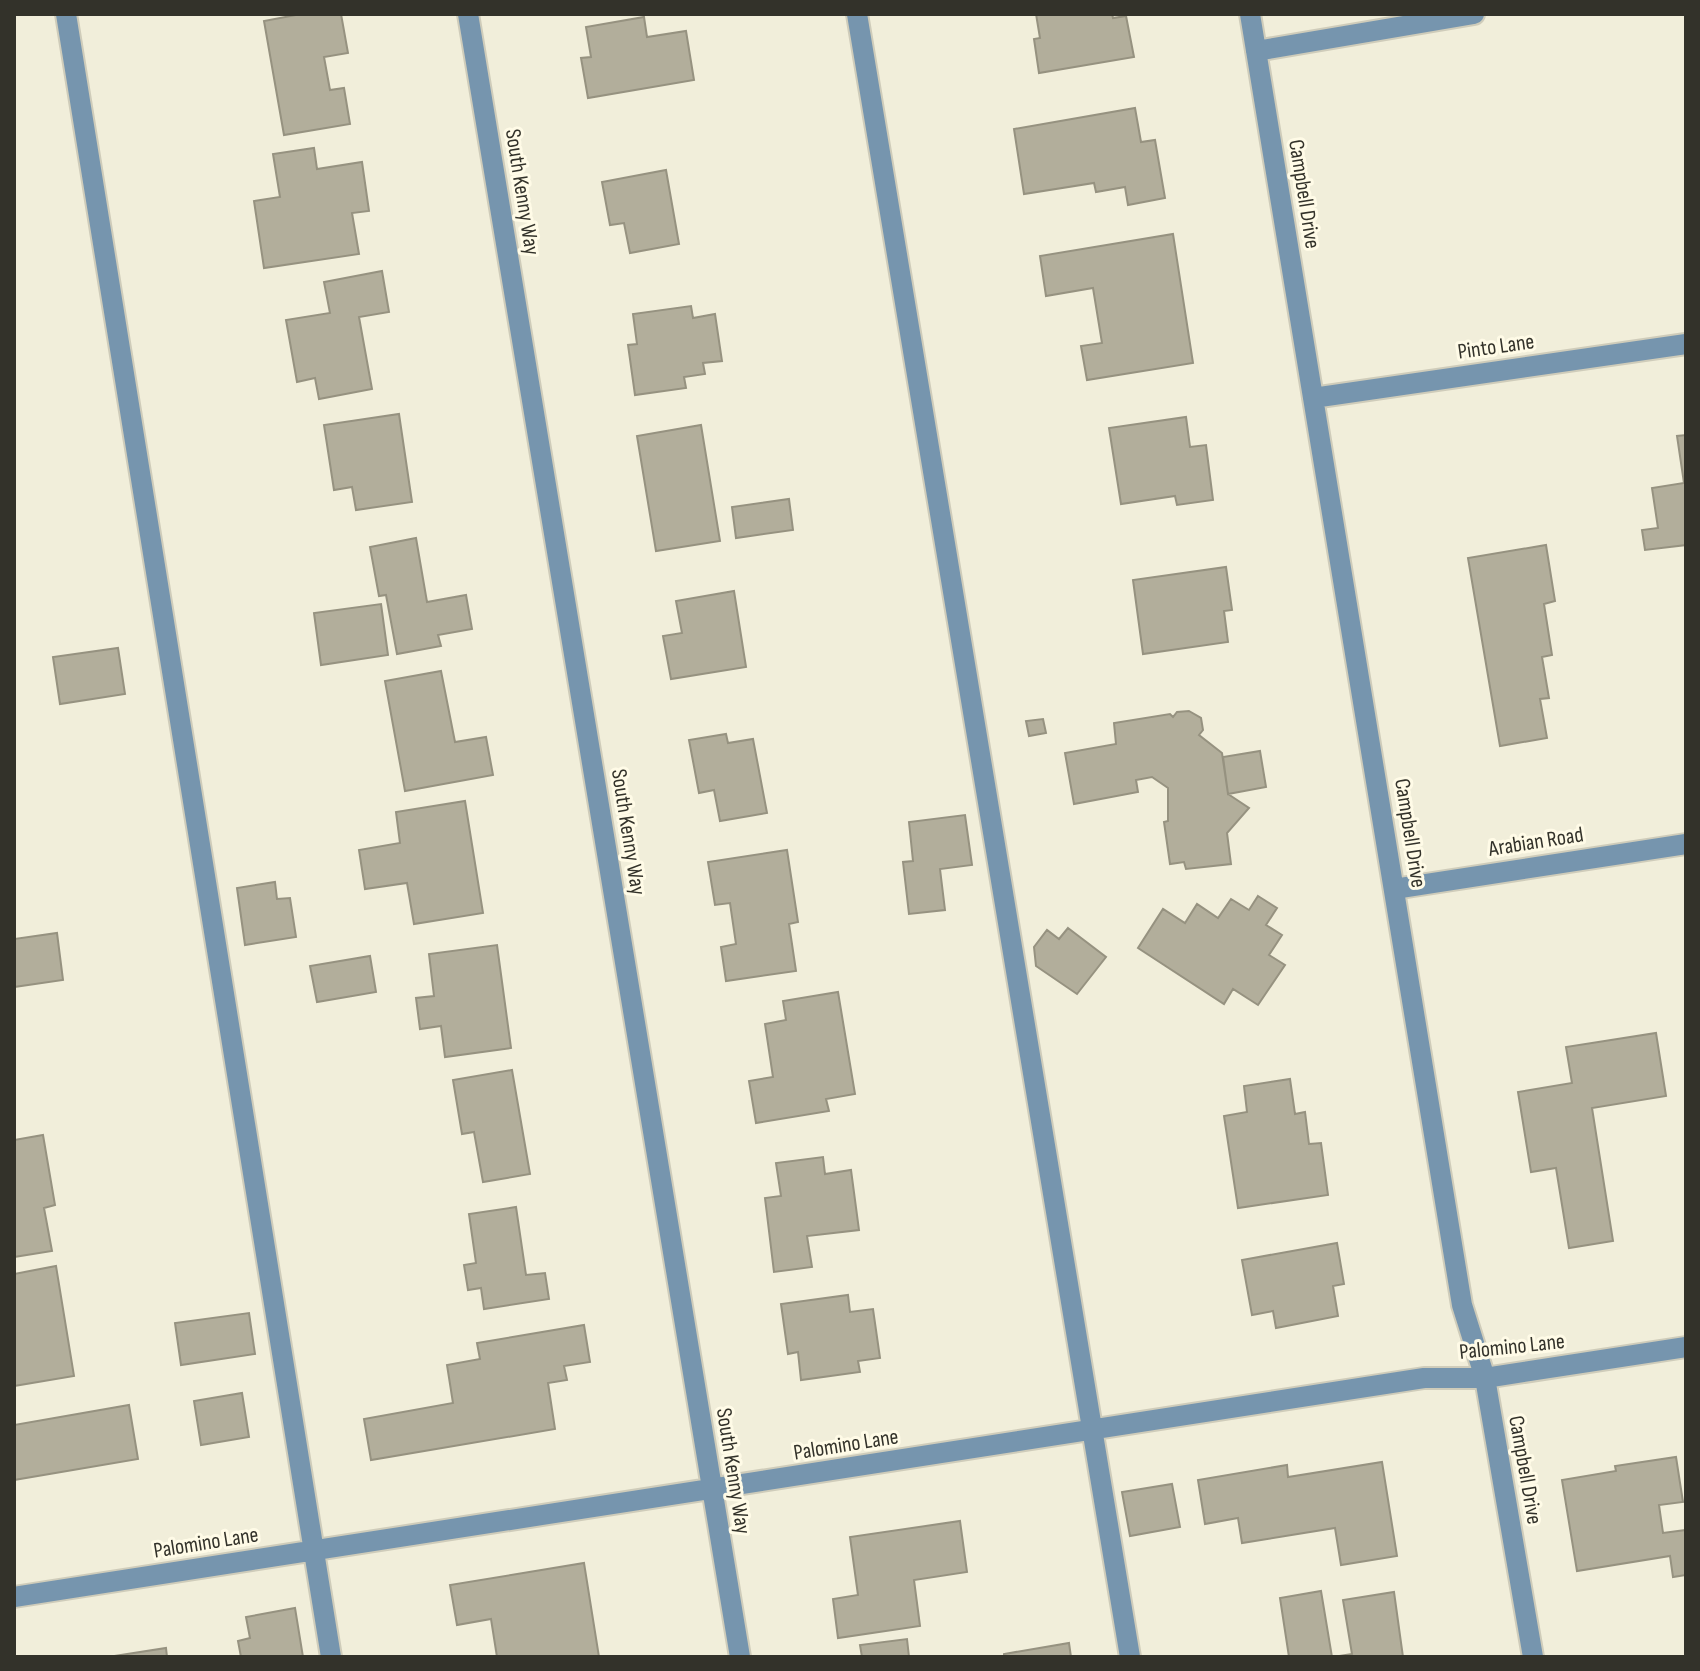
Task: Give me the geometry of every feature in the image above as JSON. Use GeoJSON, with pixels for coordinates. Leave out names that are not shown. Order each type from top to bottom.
{"type":"FeatureCollection","features":[{"type":"Feature","properties":{"kind":"street"},"geometry":{"type":"LineString","coordinates":[[66,14],[331,1657]]}},
{"type":"Feature","properties":{"kind":"street","name":"South Kenny Way"},"geometry":{"type":"LineString","coordinates":[[468,14],[740,1657]]}},
{"type":"Feature","properties":{"kind":"street"},"geometry":{"type":"LineString","coordinates":[[857,14],[1130,1657]]}},
{"type":"Feature","properties":{"kind":"street","name":"Campbell Drive"},"geometry":{"type":"LineString","coordinates":[[1250,14],[1462,1305],[1485,1378],[1533,1657]]}},
{"type":"Feature","properties":{"kind":"street"},"geometry":{"type":"LineString","coordinates":[[1256,51],[1474,14]]}},
{"type":"Feature","properties":{"kind":"street","name":"Pinto Lane"},"geometry":{"type":"LineString","coordinates":[[1313,398],[1686,344]]}},
{"type":"Feature","properties":{"kind":"street","name":"Arabian Road"},"geometry":{"type":"LineString","coordinates":[[1394,889],[1686,844]]}},
{"type":"Feature","properties":{"kind":"street","name":"Palomino Lane"},"geometry":{"type":"LineString","coordinates":[[14,1597],[1092,1432],[1424,1378],[1485,1378],[1686,1347]]}},
{"type":"Feature","properties":{"kind":"building"},"geometry":{"type":"Polygon","coordinates":[[[301,14],[341,14],[348,53],[324,57],[330,90],[344,88],[350,124],[284,135],[264,21],[301,14]]]}},
{"type":"Feature","properties":{"kind":"building"},"geometry":{"type":"Polygon","coordinates":[[[1036,14],[1126,16],[1134,57],[1039,73],[1034,39],[1040,38],[1036,14]]]}},
{"type":"Feature","properties":{"kind":"building"},"geometry":{"type":"Polygon","coordinates":[[[644,17],[647,37],[686,31],[694,80],[588,98],[581,58],[591,57],[586,27],[644,17]]]}},
{"type":"Feature","properties":{"kind":"building"},"geometry":{"type":"Polygon","coordinates":[[[1135,108],[1141,142],[1155,140],[1165,198],[1128,205],[1125,187],[1096,192],[1094,183],[1024,194],[1014,129],[1135,108]]]}},
{"type":"Feature","properties":{"kind":"building"},"geometry":{"type":"Polygon","coordinates":[[[314,148],[317,169],[362,162],[369,211],[352,213],[359,254],[264,268],[254,201],[280,197],[273,154],[314,148]]]}},
{"type":"Feature","properties":{"kind":"building"},"geometry":{"type":"Polygon","coordinates":[[[666,170],[679,244],[630,253],[624,223],[610,225],[602,182],[666,170]]]}},
{"type":"Feature","properties":{"kind":"building"},"geometry":{"type":"Polygon","coordinates":[[[1173,234],[1193,363],[1087,380],[1081,346],[1102,343],[1093,288],[1046,296],[1040,256],[1173,234]]]}},
{"type":"Feature","properties":{"kind":"building"},"geometry":{"type":"Polygon","coordinates":[[[382,271],[389,312],[359,317],[372,389],[319,399],[315,378],[297,382],[286,320],[330,313],[324,282],[382,271]]]}},
{"type":"Feature","properties":{"kind":"building"},"geometry":{"type":"Polygon","coordinates":[[[691,306],[693,318],[715,314],[722,361],[703,363],[705,374],[684,377],[686,388],[635,395],[628,345],[637,344],[633,314],[691,306]]]}},
{"type":"Feature","properties":{"kind":"building"},"geometry":{"type":"Polygon","coordinates":[[[399,414],[412,502],[356,510],[352,487],[334,490],[324,425],[399,414]]]}},
{"type":"Feature","properties":{"kind":"building"},"geometry":{"type":"Polygon","coordinates":[[[1186,417],[1190,447],[1206,445],[1213,500],[1177,505],[1175,496],[1121,504],[1109,428],[1186,417]]]}},
{"type":"Feature","properties":{"kind":"building"},"geometry":{"type":"Polygon","coordinates":[[[701,425],[720,541],[656,551],[637,436],[701,425]]]}},
{"type":"Feature","properties":{"kind":"building"},"geometry":{"type":"Polygon","coordinates":[[[1686,435],[1686,545],[1645,550],[1642,530],[1658,528],[1652,488],[1684,483],[1677,436],[1686,435]]]}},
{"type":"Feature","properties":{"kind":"building"},"geometry":{"type":"Polygon","coordinates":[[[789,499],[793,530],[736,538],[732,507],[789,499]]]}},
{"type":"Feature","properties":{"kind":"building"},"geometry":{"type":"Polygon","coordinates":[[[416,538],[427,602],[466,595],[472,629],[438,635],[441,646],[397,654],[386,595],[379,596],[370,547],[416,538]]]}},
{"type":"Feature","properties":{"kind":"building"},"geometry":{"type":"Polygon","coordinates":[[[1546,545],[1555,601],[1544,604],[1552,655],[1542,657],[1549,698],[1540,699],[1547,738],[1500,746],[1468,558],[1546,545]]]}},
{"type":"Feature","properties":{"kind":"building"},"geometry":{"type":"Polygon","coordinates":[[[1226,567],[1232,610],[1224,611],[1228,642],[1143,654],[1133,580],[1226,567]]]}},
{"type":"Feature","properties":{"kind":"building"},"geometry":{"type":"Polygon","coordinates":[[[734,591],[746,667],[671,679],[663,636],[682,633],[676,601],[734,591]]]}},
{"type":"Feature","properties":{"kind":"building"},"geometry":{"type":"Polygon","coordinates":[[[381,604],[388,655],[321,665],[314,613],[381,604]]]}},
{"type":"Feature","properties":{"kind":"building"},"geometry":{"type":"Polygon","coordinates":[[[118,648],[125,694],[60,704],[53,657],[118,648]]]}},
{"type":"Feature","properties":{"kind":"building"},"geometry":{"type":"Polygon","coordinates":[[[441,671],[455,742],[486,737],[493,775],[405,791],[385,681],[441,671]]]}},
{"type":"Feature","properties":{"kind":"building"},"geometry":{"type":"Polygon","coordinates":[[[1189,711],[1201,718],[1203,730],[1199,735],[1222,753],[1228,794],[1249,808],[1227,833],[1231,864],[1186,869],[1184,862],[1170,864],[1164,822],[1168,821],[1168,788],[1152,777],[1136,780],[1138,792],[1074,804],[1065,753],[1116,744],[1114,723],[1170,714],[1173,717],[1177,712],[1189,711]]]}},
{"type":"Feature","properties":{"kind":"building"},"geometry":{"type":"Polygon","coordinates":[[[1043,719],[1046,733],[1029,736],[1026,721],[1043,719]]]}},
{"type":"Feature","properties":{"kind":"building"},"geometry":{"type":"Polygon","coordinates":[[[726,734],[728,743],[753,739],[767,813],[720,821],[714,790],[699,793],[689,740],[726,734]]]}},
{"type":"Feature","properties":{"kind":"building"},"geometry":{"type":"Polygon","coordinates":[[[1260,751],[1266,787],[1228,794],[1223,757],[1260,751]]]}},
{"type":"Feature","properties":{"kind":"building"},"geometry":{"type":"Polygon","coordinates":[[[465,801],[483,913],[414,924],[407,883],[365,889],[359,850],[400,843],[396,812],[465,801]]]}},
{"type":"Feature","properties":{"kind":"building"},"geometry":{"type":"Polygon","coordinates":[[[965,815],[972,865],[940,869],[945,910],[909,914],[903,862],[913,861],[909,822],[965,815]]]}},
{"type":"Feature","properties":{"kind":"building"},"geometry":{"type":"Polygon","coordinates":[[[787,850],[798,922],[789,924],[796,971],[726,981],[721,947],[736,944],[730,903],[715,905],[708,862],[787,850]]]}},
{"type":"Feature","properties":{"kind":"building"},"geometry":{"type":"Polygon","coordinates":[[[275,882],[277,899],[290,898],[296,937],[245,945],[237,888],[275,882]]]}},
{"type":"Feature","properties":{"kind":"building"},"geometry":{"type":"Polygon","coordinates":[[[1258,896],[1277,908],[1266,925],[1282,935],[1269,955],[1285,965],[1258,1005],[1233,989],[1224,1004],[1138,948],[1163,909],[1185,923],[1197,904],[1218,918],[1231,899],[1249,910],[1258,896]]]}},
{"type":"Feature","properties":{"kind":"building"},"geometry":{"type":"Polygon","coordinates":[[[1068,928],[1106,957],[1077,994],[1036,966],[1034,947],[1047,930],[1059,939],[1068,928]]]}},
{"type":"Feature","properties":{"kind":"building"},"geometry":{"type":"Polygon","coordinates":[[[57,933],[63,980],[14,987],[14,939],[57,933]]]}},
{"type":"Feature","properties":{"kind":"building"},"geometry":{"type":"Polygon","coordinates":[[[497,945],[511,1048],[445,1057],[441,1026],[420,1029],[416,998],[434,996],[429,954],[497,945]]]}},
{"type":"Feature","properties":{"kind":"building"},"geometry":{"type":"Polygon","coordinates":[[[370,956],[376,992],[317,1002],[310,966],[370,956]]]}},
{"type":"Feature","properties":{"kind":"building"},"geometry":{"type":"Polygon","coordinates":[[[838,992],[855,1094],[826,1099],[829,1111],[756,1123],[749,1081],[773,1077],[765,1024],[786,1020],[783,1001],[838,992]]]}},
{"type":"Feature","properties":{"kind":"building"},"geometry":{"type":"Polygon","coordinates":[[[1656,1033],[1666,1096],[1592,1108],[1613,1241],[1569,1248],[1556,1168],[1531,1172],[1518,1092],[1572,1083],[1566,1047],[1656,1033]]]}},
{"type":"Feature","properties":{"kind":"building"},"geometry":{"type":"Polygon","coordinates":[[[512,1070],[530,1174],[483,1182],[474,1132],[462,1134],[453,1080],[512,1070]]]}},
{"type":"Feature","properties":{"kind":"building"},"geometry":{"type":"Polygon","coordinates":[[[1290,1079],[1295,1114],[1305,1112],[1309,1144],[1321,1143],[1328,1195],[1238,1208],[1224,1116],[1247,1112],[1244,1086],[1290,1079]]]}},
{"type":"Feature","properties":{"kind":"building"},"geometry":{"type":"Polygon","coordinates":[[[43,1135],[55,1205],[44,1208],[52,1251],[14,1257],[14,1140],[43,1135]]]}},
{"type":"Feature","properties":{"kind":"building"},"geometry":{"type":"Polygon","coordinates":[[[823,1157],[825,1174],[851,1170],[859,1230],[807,1236],[812,1267],[774,1272],[765,1198],[781,1196],[776,1163],[823,1157]]]}},
{"type":"Feature","properties":{"kind":"building"},"geometry":{"type":"Polygon","coordinates":[[[516,1207],[526,1275],[545,1273],[549,1299],[484,1309],[481,1288],[468,1290],[464,1265],[476,1263],[469,1214],[516,1207]]]}},
{"type":"Feature","properties":{"kind":"building"},"geometry":{"type":"Polygon","coordinates":[[[1337,1243],[1344,1284],[1333,1286],[1338,1316],[1276,1328],[1273,1311],[1252,1315],[1242,1260],[1337,1243]]]}},
{"type":"Feature","properties":{"kind":"building"},"geometry":{"type":"Polygon","coordinates":[[[56,1266],[74,1376],[14,1386],[14,1274],[56,1266]]]}},
{"type":"Feature","properties":{"kind":"building"},"geometry":{"type":"Polygon","coordinates":[[[848,1295],[850,1312],[873,1309],[880,1358],[858,1361],[860,1372],[801,1380],[798,1352],[788,1354],[781,1304],[848,1295]]]}},
{"type":"Feature","properties":{"kind":"building"},"geometry":{"type":"Polygon","coordinates":[[[249,1313],[255,1354],[181,1365],[175,1323],[249,1313]]]}},
{"type":"Feature","properties":{"kind":"building"},"geometry":{"type":"Polygon","coordinates":[[[584,1325],[590,1362],[564,1366],[567,1380],[548,1383],[555,1429],[371,1460],[364,1419],[453,1403],[447,1365],[480,1359],[477,1343],[584,1325]]]}},
{"type":"Feature","properties":{"kind":"building"},"geometry":{"type":"Polygon","coordinates":[[[242,1393],[249,1437],[201,1445],[194,1401],[242,1393]]]}},
{"type":"Feature","properties":{"kind":"building"},"geometry":{"type":"Polygon","coordinates":[[[129,1405],[138,1459],[14,1480],[14,1425],[129,1405]]]}},
{"type":"Feature","properties":{"kind":"building"},"geometry":{"type":"Polygon","coordinates":[[[1676,1457],[1683,1502],[1659,1505],[1663,1533],[1686,1530],[1686,1575],[1673,1577],[1670,1556],[1577,1571],[1562,1480],[1616,1471],[1615,1466],[1676,1457]]]}},
{"type":"Feature","properties":{"kind":"building"},"geometry":{"type":"Polygon","coordinates":[[[1382,1462],[1397,1556],[1341,1565],[1335,1528],[1242,1543],[1238,1518],[1205,1524],[1198,1480],[1287,1465],[1288,1477],[1382,1462]]]}},
{"type":"Feature","properties":{"kind":"building"},"geometry":{"type":"Polygon","coordinates":[[[1172,1484],[1180,1527],[1130,1536],[1122,1492],[1172,1484]]]}},
{"type":"Feature","properties":{"kind":"building"},"geometry":{"type":"Polygon","coordinates":[[[960,1521],[967,1572],[914,1580],[920,1626],[838,1638],[833,1599],[858,1595],[850,1537],[960,1521]]]}},
{"type":"Feature","properties":{"kind":"building"},"geometry":{"type":"Polygon","coordinates":[[[584,1563],[599,1657],[497,1657],[491,1619],[457,1625],[450,1585],[584,1563]]]}},
{"type":"Feature","properties":{"kind":"building"},"geometry":{"type":"Polygon","coordinates":[[[1321,1591],[1332,1657],[1289,1657],[1280,1598],[1321,1591]]]}},
{"type":"Feature","properties":{"kind":"building"},"geometry":{"type":"Polygon","coordinates":[[[1394,1592],[1403,1657],[1333,1657],[1352,1654],[1343,1600],[1394,1592]]]}},
{"type":"Feature","properties":{"kind":"building"},"geometry":{"type":"Polygon","coordinates":[[[295,1608],[303,1657],[241,1657],[238,1641],[250,1638],[246,1617],[295,1608]]]}},
{"type":"Feature","properties":{"kind":"building"},"geometry":{"type":"Polygon","coordinates":[[[907,1639],[909,1657],[862,1657],[860,1645],[907,1639]]]}},
{"type":"Feature","properties":{"kind":"building"},"geometry":{"type":"Polygon","coordinates":[[[1069,1643],[1071,1657],[1004,1657],[1004,1654],[1069,1643]]]}},
{"type":"Feature","properties":{"kind":"building"},"geometry":{"type":"Polygon","coordinates":[[[166,1648],[167,1657],[108,1657],[166,1648]]]}}]}
